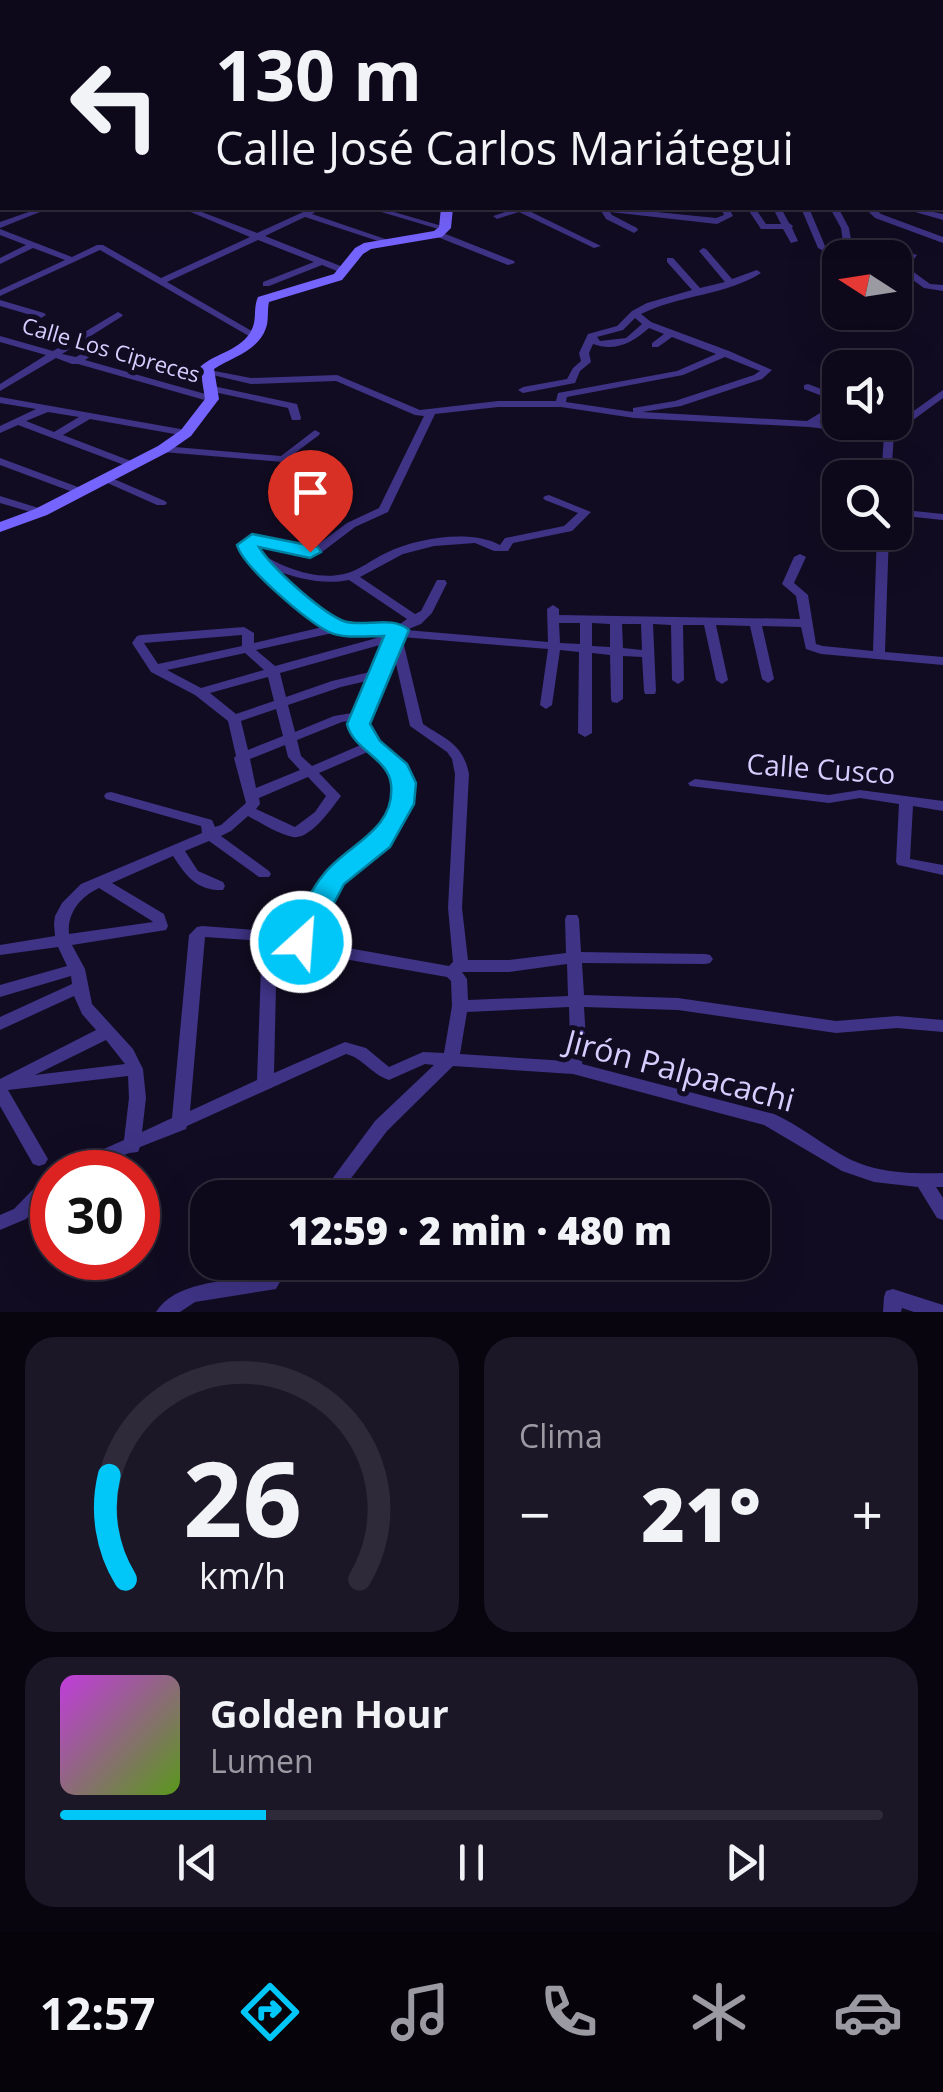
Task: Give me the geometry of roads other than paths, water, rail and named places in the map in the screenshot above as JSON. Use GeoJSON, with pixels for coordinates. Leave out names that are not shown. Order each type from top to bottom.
{"type":"FeatureCollection","features":[{"type":"Feature","properties":{"kind":"street"},"geometry":{"type":"LineString","coordinates":[[0,228],[41,210]]}},
{"type":"Feature","properties":{"kind":"street"},"geometry":{"type":"LineString","coordinates":[[190,210],[345,272]]}},
{"type":"Feature","properties":{"kind":"street"},"geometry":{"type":"LineString","coordinates":[[160,282],[313,210]]}},
{"type":"Feature","properties":{"kind":"street"},"geometry":{"type":"LineString","coordinates":[[378,210],[441,231],[510,263]]}},
{"type":"Feature","properties":{"kind":"street"},"geometry":{"type":"LineString","coordinates":[[441,231],[447,210]]}},
{"type":"Feature","properties":{"kind":"street"},"geometry":{"type":"LineString","coordinates":[[497,216],[520,210]]}},
{"type":"Feature","properties":{"kind":"street"},"geometry":{"type":"LineString","coordinates":[[526,210],[597,246]]}},
{"type":"Feature","properties":{"kind":"street"},"geometry":{"type":"LineString","coordinates":[[603,210],[634,230]]}},
{"type":"Feature","properties":{"kind":"street"},"geometry":{"type":"LineString","coordinates":[[670,211],[717,221],[729,216],[725,210]]}},
{"type":"Feature","properties":{"kind":"street"},"geometry":{"type":"LineString","coordinates":[[753,210],[764,227],[788,226]]}},
{"type":"Feature","properties":{"kind":"street"},"geometry":{"type":"LineString","coordinates":[[778,210],[794,241]]}},
{"type":"Feature","properties":{"kind":"street"},"geometry":{"type":"LineString","coordinates":[[806,210],[822,248],[850,252],[845,228],[835,210]]}},
{"type":"Feature","properties":{"kind":"street"},"geometry":{"type":"LineString","coordinates":[[872,210],[878,216],[943,240]]}},
{"type":"Feature","properties":{"kind":"street"},"geometry":{"type":"LineString","coordinates":[[913,210],[943,217]]}},
{"type":"Feature","properties":{"kind":"street"},"geometry":{"type":"LineString","coordinates":[[304,214],[386,242]]}},
{"type":"Feature","properties":{"kind":"street"},"geometry":{"type":"LineString","coordinates":[[0,228],[30,246],[73,260]]}},
{"type":"Feature","properties":{"kind":"street"},"geometry":{"type":"LineString","coordinates":[[0,526],[82,492],[186,433],[212,394],[207,370],[246,349],[261,325],[260,307],[266,298],[338,278],[359,251],[441,231]]}},
{"type":"Feature","properties":{"kind":"street"},"geometry":{"type":"LineString","coordinates":[[0,261],[30,246]]}},
{"type":"Feature","properties":{"kind":"street"},"geometry":{"type":"LineString","coordinates":[[0,294],[100,247],[254,336]]}},
{"type":"Feature","properties":{"kind":"street"},"geometry":{"type":"LineString","coordinates":[[704,251],[730,282]]}},
{"type":"Feature","properties":{"kind":"street"},"geometry":{"type":"LineString","coordinates":[[670,260],[696,289]]}},
{"type":"Feature","properties":{"kind":"street"},"geometry":{"type":"LineString","coordinates":[[266,284],[321,262]]}},
{"type":"Feature","properties":{"kind":"street"},"geometry":{"type":"LineString","coordinates":[[591,336],[620,328],[635,313],[676,293],[757,272]]}},
{"type":"Feature","properties":{"kind":"street"},"geometry":{"type":"LineString","coordinates":[[912,275],[927,286],[943,288]]}},
{"type":"Feature","properties":{"kind":"street"},"geometry":{"type":"LineString","coordinates":[[0,303],[41,315]]}},
{"type":"Feature","properties":{"kind":"street"},"geometry":{"type":"LineString","coordinates":[[624,412],[677,404],[758,377],[767,370],[648,324],[635,313]]}},
{"type":"Feature","properties":{"kind":"street"},"geometry":{"type":"LineString","coordinates":[[0,388],[118,314]]}},
{"type":"Feature","properties":{"kind":"street"},"geometry":{"type":"LineString","coordinates":[[591,336],[606,346],[622,343],[648,324]]}},
{"type":"Feature","properties":{"kind":"street"},"geometry":{"type":"LineString","coordinates":[[655,345],[672,332]]}},
{"type":"Feature","properties":{"kind":"street"},"geometry":{"type":"LineString","coordinates":[[523,390],[572,380],[586,362],[584,353],[591,336]]}},
{"type":"Feature","properties":{"kind":"street","name":"Calle Los Cipreces"},"geometry":{"type":"LineString","coordinates":[[0,339],[75,362],[212,394],[293,406],[296,418]]}},
{"type":"Feature","properties":{"kind":"street"},"geometry":{"type":"LineString","coordinates":[[75,362],[104,344]]}},
{"type":"Feature","properties":{"kind":"street"},"geometry":{"type":"LineString","coordinates":[[562,404],[562,395],[680,373],[726,352]]}},
{"type":"Feature","properties":{"kind":"street"},"geometry":{"type":"LineString","coordinates":[[207,370],[251,381],[336,378],[405,410],[430,414],[498,404],[562,404],[822,426]]}},
{"type":"Feature","properties":{"kind":"street"},"geometry":{"type":"LineString","coordinates":[[0,375],[16,378]]}},
{"type":"Feature","properties":{"kind":"street"},"geometry":{"type":"LineString","coordinates":[[808,386],[822,393]]}},
{"type":"Feature","properties":{"kind":"street"},"geometry":{"type":"LineString","coordinates":[[912,414],[943,394]]}},
{"type":"Feature","properties":{"kind":"street"},"geometry":{"type":"LineString","coordinates":[[0,400],[186,433]]}},
{"type":"Feature","properties":{"kind":"street"},"geometry":{"type":"LineString","coordinates":[[0,430],[22,424],[47,408]]}},
{"type":"Feature","properties":{"kind":"street"},"geometry":{"type":"LineString","coordinates":[[337,628],[280,583],[249,551],[248,545],[252,540],[310,552],[329,544],[351,525],[384,510],[430,414]]}},
{"type":"Feature","properties":{"kind":"street"},"geometry":{"type":"LineString","coordinates":[[810,424],[822,415]]}},
{"type":"Feature","properties":{"kind":"street"},"geometry":{"type":"LineString","coordinates":[[54,436],[88,416]]}},
{"type":"Feature","properties":{"kind":"street"},"geometry":{"type":"LineString","coordinates":[[22,424],[132,465]]}},
{"type":"Feature","properties":{"kind":"street"},"geometry":{"type":"LineString","coordinates":[[163,449],[282,459],[315,433]]}},
{"type":"Feature","properties":{"kind":"street"},"geometry":{"type":"LineString","coordinates":[[0,462],[82,492]]}},
{"type":"Feature","properties":{"kind":"street"},"geometry":{"type":"LineString","coordinates":[[106,479],[161,503]]}},
{"type":"Feature","properties":{"kind":"street"},"geometry":{"type":"LineString","coordinates":[[0,498],[41,512]]}},
{"type":"Feature","properties":{"kind":"street"},"geometry":{"type":"LineString","coordinates":[[262,561],[312,578],[351,576],[384,555],[408,548],[484,542],[497,550],[504,549],[509,540],[568,529],[585,512],[549,498]]}},
{"type":"Feature","properties":{"kind":"street"},"geometry":{"type":"LineString","coordinates":[[912,514],[943,517]]}},
{"type":"Feature","properties":{"kind":"street"},"geometry":{"type":"LineString","coordinates":[[879,654],[882,550]]}},
{"type":"Feature","properties":{"kind":"street"},"geometry":{"type":"LineString","coordinates":[[800,557],[788,584],[802,595],[810,646],[943,661]]}},
{"type":"Feature","properties":{"kind":"street"},"geometry":{"type":"LineString","coordinates":[[351,576],[417,621]]}},
{"type":"Feature","properties":{"kind":"street"},"geometry":{"type":"LineString","coordinates":[[200,692],[397,633],[426,612],[441,583]]}},
{"type":"Feature","properties":{"kind":"street"},"geometry":{"type":"LineString","coordinates":[[546,705],[554,649],[553,614],[616,622],[804,623]]}},
{"type":"Feature","properties":{"kind":"street"},"geometry":{"type":"LineString","coordinates":[[585,732],[586,620]]}},
{"type":"Feature","properties":{"kind":"street"},"geometry":{"type":"LineString","coordinates":[[616,622],[617,699]]}},
{"type":"Feature","properties":{"kind":"street"},"geometry":{"type":"LineString","coordinates":[[647,622],[650,691]]}},
{"type":"Feature","properties":{"kind":"street"},"geometry":{"type":"LineString","coordinates":[[677,622],[678,680]]}},
{"type":"Feature","properties":{"kind":"street"},"geometry":{"type":"LineString","coordinates":[[709,622],[722,680]]}},
{"type":"Feature","properties":{"kind":"street"},"geometry":{"type":"LineString","coordinates":[[755,623],[768,679]]}},
{"type":"Feature","properties":{"kind":"street"},"geometry":{"type":"LineString","coordinates":[[155,669],[337,628],[649,654]]}},
{"type":"Feature","properties":{"kind":"street"},"geometry":{"type":"LineString","coordinates":[[132,1147],[136,1069],[128,1052],[84,1006],[77,969],[61,942],[61,919],[71,900],[210,835],[248,811],[253,794],[240,758],[240,736],[234,719],[200,692],[155,669],[138,643],[141,639],[240,630],[248,634],[248,649],[273,671],[296,757],[334,796],[320,816],[296,834],[248,811]]}},
{"type":"Feature","properties":{"kind":"street"},"geometry":{"type":"LineString","coordinates":[[301,942],[334,878],[381,841],[401,804],[400,772],[361,735],[361,715],[397,633]]}},
{"type":"Feature","properties":{"kind":"street"},"geometry":{"type":"LineString","coordinates":[[397,633],[417,726],[459,758],[462,774],[455,908],[461,966]]}},
{"type":"Feature","properties":{"kind":"street"},"geometry":{"type":"LineString","coordinates":[[234,719],[337,684],[380,674]]}},
{"type":"Feature","properties":{"kind":"street"},"geometry":{"type":"LineString","coordinates":[[240,758],[339,718],[361,715]]}},
{"type":"Feature","properties":{"kind":"street"},"geometry":{"type":"LineString","coordinates":[[253,794],[371,746]]}},
{"type":"Feature","properties":{"kind":"street","name":"Calle Cusco"},"geometry":{"type":"LineString","coordinates":[[695,784],[829,800],[860,794],[943,806]]}},
{"type":"Feature","properties":{"kind":"street"},"geometry":{"type":"LineString","coordinates":[[110,796],[207,823],[210,835],[264,874]]}},
{"type":"Feature","properties":{"kind":"street"},"geometry":{"type":"LineString","coordinates":[[906,800],[904,862],[943,870]]}},
{"type":"Feature","properties":{"kind":"street"},"geometry":{"type":"LineString","coordinates":[[176,849],[194,875],[218,886]]}},
{"type":"Feature","properties":{"kind":"street"},"geometry":{"type":"LineString","coordinates":[[0,950],[161,926],[160,918],[102,883]]}},
{"type":"Feature","properties":{"kind":"street"},"geometry":{"type":"LineString","coordinates":[[572,919],[578,1001],[573,1068]]}},
{"type":"Feature","properties":{"kind":"street"},"geometry":{"type":"LineString","coordinates":[[180,1124],[197,935],[211,931],[270,936],[327,951],[452,972],[459,979],[460,1006],[451,1058],[380,1126],[340,1180]]}},
{"type":"Feature","properties":{"kind":"street"},"geometry":{"type":"LineString","coordinates":[[124,1150],[265,1084],[270,936]]}},
{"type":"Feature","properties":{"kind":"street"},"geometry":{"type":"LineString","coordinates":[[429,966],[508,966],[572,959],[705,959]]}},
{"type":"Feature","properties":{"kind":"street"},"geometry":{"type":"LineString","coordinates":[[0,991],[77,969]]}},
{"type":"Feature","properties":{"kind":"street"},"geometry":{"type":"LineString","coordinates":[[0,1024],[78,988]]}},
{"type":"Feature","properties":{"kind":"street"},"geometry":{"type":"LineString","coordinates":[[460,1006],[578,1001],[678,1004],[836,1028],[897,1022],[943,1026]]}},
{"type":"Feature","properties":{"kind":"street"},"geometry":{"type":"LineString","coordinates":[[0,1087],[106,1033]]}},
{"type":"Feature","properties":{"kind":"street","name":"Jirón Palpacachi"},"geometry":{"type":"LineString","coordinates":[[265,1084],[345,1048],[366,1054],[381,1072],[389,1074],[423,1058],[573,1068],[768,1120],[793,1129],[838,1162],[892,1181],[943,1180]]}},
{"type":"Feature","properties":{"kind":"street"},"geometry":{"type":"LineString","coordinates":[[0,1087],[136,1069]]}},
{"type":"Feature","properties":{"kind":"street"},"geometry":{"type":"LineString","coordinates":[[0,1087],[35,1150]]}},
{"type":"Feature","properties":{"kind":"street"},"geometry":{"type":"LineString","coordinates":[[922,1181],[943,1213]]}},
{"type":"Feature","properties":{"kind":"street"},"geometry":{"type":"LineString","coordinates":[[0,1223],[20,1214],[30,1204]]}},
{"type":"Feature","properties":{"kind":"street"},"geometry":{"type":"LineString","coordinates":[[165,1312],[191,1295],[270,1284],[272,1280]]}},
{"type":"Feature","properties":{"kind":"street"},"geometry":{"type":"LineString","coordinates":[[892,1312],[893,1297],[939,1312]]}}]}
